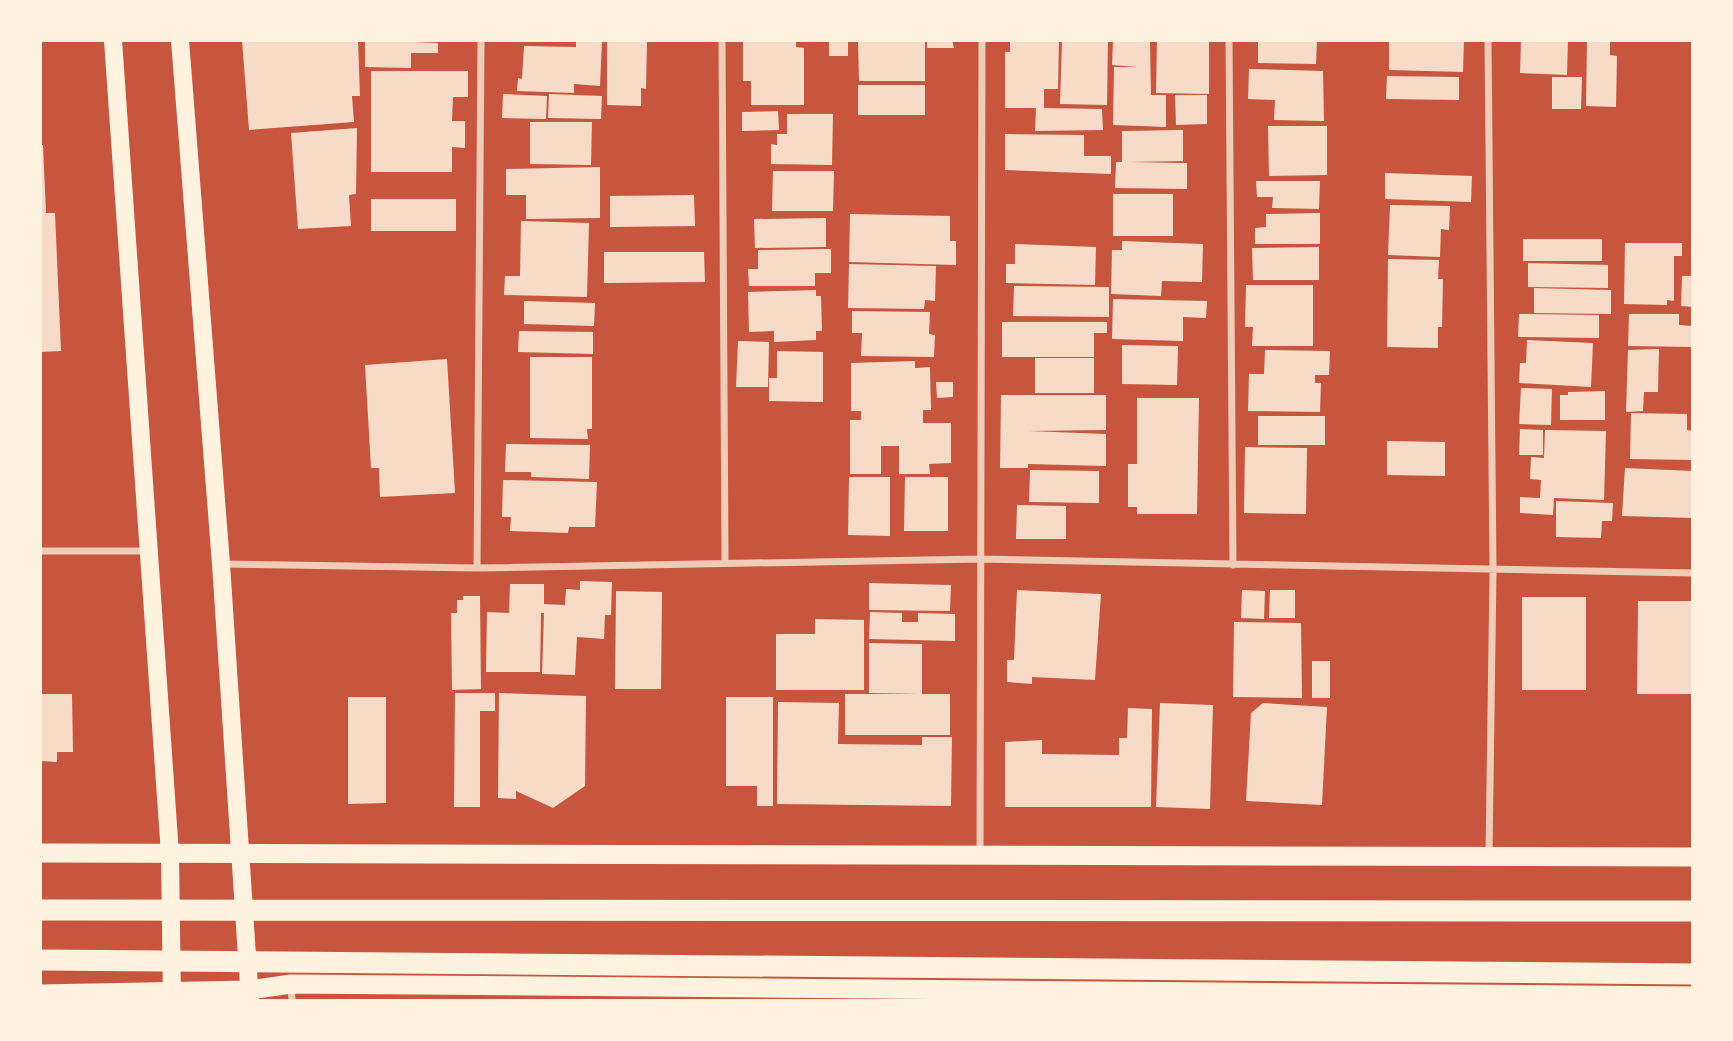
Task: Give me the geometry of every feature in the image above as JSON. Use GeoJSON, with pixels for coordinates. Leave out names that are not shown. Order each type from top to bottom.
{"type":"FeatureCollection","features":[{"type":"Feature","properties":{"kind":"highway"},"geometry":{"type":"LineString","coordinates":[[40,853],[238,856],[1693,857]]}},
{"type":"Feature","properties":{"kind":"highway"},"geometry":{"type":"LineString","coordinates":[[40,910],[1693,911]]}},
{"type":"Feature","properties":{"kind":"highway"},"geometry":{"type":"LineString","coordinates":[[40,960],[1693,974]]}},
{"type":"Feature","properties":{"kind":"highway"},"geometry":{"type":"LineString","coordinates":[[40,994],[107,998],[292,992],[1492,998],[1693,996]]}},
{"type":"Feature","properties":{"kind":"main road"},"geometry":{"type":"LineString","coordinates":[[113,40],[170,854],[172,996]]}},
{"type":"Feature","properties":{"kind":"main road"},"geometry":{"type":"LineString","coordinates":[[180,40],[221,564],[238,856],[250,995]]}},
{"type":"Feature","properties":{"kind":"street"},"geometry":{"type":"LineString","coordinates":[[477,568],[481,40]]}},
{"type":"Feature","properties":{"kind":"street"},"geometry":{"type":"LineString","coordinates":[[722,40],[725,562]]}},
{"type":"Feature","properties":{"kind":"street"},"geometry":{"type":"LineString","coordinates":[[980,857],[982,40]]}},
{"type":"Feature","properties":{"kind":"street"},"geometry":{"type":"LineString","coordinates":[[1229,40],[1233,565]]}},
{"type":"Feature","properties":{"kind":"street"},"geometry":{"type":"LineString","coordinates":[[1488,40],[1493,571],[1489,857]]}},
{"type":"Feature","properties":{"kind":"street"},"geometry":{"type":"LineString","coordinates":[[40,551],[150,551]]}},
{"type":"Feature","properties":{"kind":"street"},"geometry":{"type":"LineString","coordinates":[[221,564],[477,568],[980,559],[1693,573]]}},
{"type":"Feature","properties":{"kind":"building"},"geometry":{"type":"Polygon","coordinates":[[[242,40],[358,40],[360,96],[352,96],[354,122],[249,130],[242,40]]]}},
{"type":"Feature","properties":{"kind":"building"},"geometry":{"type":"Polygon","coordinates":[[[365,40],[438,43],[438,53],[411,53],[411,68],[365,67],[365,40]]]}},
{"type":"Feature","properties":{"kind":"building"},"geometry":{"type":"Polygon","coordinates":[[[576,40],[602,40],[600,86],[574,84],[574,93],[517,91],[518,78],[522,79],[524,46],[576,47],[576,40]]]}},
{"type":"Feature","properties":{"kind":"building"},"geometry":{"type":"Polygon","coordinates":[[[607,40],[647,40],[646,89],[641,88],[641,106],[607,105],[607,40]]]}},
{"type":"Feature","properties":{"kind":"building"},"geometry":{"type":"Polygon","coordinates":[[[743,40],[796,40],[796,47],[804,48],[804,105],[751,105],[751,81],[743,81],[743,40]]]}},
{"type":"Feature","properties":{"kind":"building"},"geometry":{"type":"Polygon","coordinates":[[[829,40],[848,40],[848,56],[829,56],[829,40]]]}},
{"type":"Feature","properties":{"kind":"building"},"geometry":{"type":"Polygon","coordinates":[[[858,40],[925,40],[925,81],[859,81],[858,40]]]}},
{"type":"Feature","properties":{"kind":"building"},"geometry":{"type":"Polygon","coordinates":[[[927,40],[952,40],[954,48],[927,48],[927,40]]]}},
{"type":"Feature","properties":{"kind":"building"},"geometry":{"type":"Polygon","coordinates":[[[1010,40],[1059,40],[1058,89],[1044,89],[1044,108],[1102,109],[1103,130],[1035,131],[1036,108],[1005,108],[1005,52],[1010,52],[1010,40]]]}},
{"type":"Feature","properties":{"kind":"building"},"geometry":{"type":"Polygon","coordinates":[[[1062,40],[1108,40],[1107,105],[1060,104],[1062,40]]]}},
{"type":"Feature","properties":{"kind":"building"},"geometry":{"type":"Polygon","coordinates":[[[1113,40],[1150,40],[1151,95],[1166,95],[1166,127],[1113,125],[1114,67],[1137,67],[1112,65],[1113,40]]]}},
{"type":"Feature","properties":{"kind":"building"},"geometry":{"type":"Polygon","coordinates":[[[1157,40],[1209,40],[1209,94],[1156,93],[1157,40]]]}},
{"type":"Feature","properties":{"kind":"building"},"geometry":{"type":"Polygon","coordinates":[[[1258,40],[1317,40],[1316,64],[1258,63],[1258,40]]]}},
{"type":"Feature","properties":{"kind":"building"},"geometry":{"type":"Polygon","coordinates":[[[1389,40],[1464,40],[1463,72],[1389,70],[1389,40]]]}},
{"type":"Feature","properties":{"kind":"building"},"geometry":{"type":"Polygon","coordinates":[[[1521,40],[1568,40],[1567,75],[1520,73],[1521,40]]]}},
{"type":"Feature","properties":{"kind":"building"},"geometry":{"type":"Polygon","coordinates":[[[1587,40],[1610,40],[1610,55],[1617,56],[1616,107],[1586,106],[1587,40]]]}},
{"type":"Feature","properties":{"kind":"building"},"geometry":{"type":"Polygon","coordinates":[[[1249,69],[1323,71],[1324,121],[1274,120],[1275,100],[1248,99],[1249,69]]]}},
{"type":"Feature","properties":{"kind":"building"},"geometry":{"type":"Polygon","coordinates":[[[371,71],[468,71],[468,97],[453,97],[452,121],[465,121],[465,148],[452,147],[452,172],[371,172],[371,71]]]}},
{"type":"Feature","properties":{"kind":"building"},"geometry":{"type":"Polygon","coordinates":[[[1387,76],[1459,77],[1459,100],[1386,99],[1387,76]]]}},
{"type":"Feature","properties":{"kind":"building"},"geometry":{"type":"Polygon","coordinates":[[[1552,77],[1582,77],[1581,109],[1552,109],[1552,77]]]}},
{"type":"Feature","properties":{"kind":"building"},"geometry":{"type":"Polygon","coordinates":[[[858,85],[925,85],[925,115],[858,115],[858,85]]]}},
{"type":"Feature","properties":{"kind":"building"},"geometry":{"type":"Polygon","coordinates":[[[503,94],[547,96],[546,119],[502,118],[503,94]]]}},
{"type":"Feature","properties":{"kind":"building"},"geometry":{"type":"Polygon","coordinates":[[[549,94],[602,96],[601,119],[548,118],[549,94]]]}},
{"type":"Feature","properties":{"kind":"building"},"geometry":{"type":"Polygon","coordinates":[[[1175,95],[1207,95],[1207,124],[1176,125],[1175,95]]]}},
{"type":"Feature","properties":{"kind":"building"},"geometry":{"type":"Polygon","coordinates":[[[778,111],[779,130],[742,131],[742,112],[778,111]]]}},
{"type":"Feature","properties":{"kind":"building"},"geometry":{"type":"Polygon","coordinates":[[[787,114],[833,114],[832,165],[771,164],[771,144],[777,145],[777,134],[787,134],[787,114]]]}},
{"type":"Feature","properties":{"kind":"building"},"geometry":{"type":"Polygon","coordinates":[[[530,122],[592,122],[591,165],[530,164],[530,122]]]}},
{"type":"Feature","properties":{"kind":"building"},"geometry":{"type":"Polygon","coordinates":[[[1268,126],[1327,126],[1327,175],[1269,176],[1268,126]]]}},
{"type":"Feature","properties":{"kind":"building"},"geometry":{"type":"Polygon","coordinates":[[[357,128],[356,194],[349,195],[351,226],[298,229],[291,133],[357,128]]]}},
{"type":"Feature","properties":{"kind":"building"},"geometry":{"type":"Polygon","coordinates":[[[1183,130],[1183,161],[1129,162],[1187,163],[1187,189],[1115,188],[1116,162],[1122,162],[1122,131],[1183,130]]]}},
{"type":"Feature","properties":{"kind":"building"},"geometry":{"type":"Polygon","coordinates":[[[1005,134],[1084,135],[1084,156],[1111,156],[1111,174],[1005,170],[1005,134]]]}},
{"type":"Feature","properties":{"kind":"building"},"geometry":{"type":"Polygon","coordinates":[[[40,145],[43,145],[46,213],[55,213],[61,351],[40,352],[40,145]]]}},
{"type":"Feature","properties":{"kind":"building"},"geometry":{"type":"Polygon","coordinates":[[[600,167],[600,218],[526,219],[526,195],[506,195],[506,169],[600,167]]]}},
{"type":"Feature","properties":{"kind":"building"},"geometry":{"type":"Polygon","coordinates":[[[773,171],[834,171],[833,211],[772,211],[773,171]]]}},
{"type":"Feature","properties":{"kind":"building"},"geometry":{"type":"Polygon","coordinates":[[[1385,173],[1472,176],[1471,202],[1385,199],[1385,173]]]}},
{"type":"Feature","properties":{"kind":"building"},"geometry":{"type":"Polygon","coordinates":[[[1256,181],[1320,181],[1319,209],[1272,208],[1273,197],[1257,197],[1256,181]]]}},
{"type":"Feature","properties":{"kind":"building"},"geometry":{"type":"Polygon","coordinates":[[[1113,194],[1173,194],[1173,236],[1113,236],[1113,194]]]}},
{"type":"Feature","properties":{"kind":"building"},"geometry":{"type":"Polygon","coordinates":[[[694,195],[695,226],[610,227],[610,196],[694,195]]]}},
{"type":"Feature","properties":{"kind":"building"},"geometry":{"type":"Polygon","coordinates":[[[371,199],[456,199],[456,231],[371,231],[371,199]]]}},
{"type":"Feature","properties":{"kind":"building"},"geometry":{"type":"Polygon","coordinates":[[[1390,205],[1450,206],[1449,230],[1441,229],[1440,257],[1388,255],[1390,205]]]}},
{"type":"Feature","properties":{"kind":"building"},"geometry":{"type":"Polygon","coordinates":[[[1320,213],[1320,244],[1255,244],[1255,228],[1266,227],[1266,214],[1320,213]]]}},
{"type":"Feature","properties":{"kind":"building"},"geometry":{"type":"Polygon","coordinates":[[[850,214],[950,216],[950,241],[956,241],[956,265],[849,262],[850,214]]]}},
{"type":"Feature","properties":{"kind":"building"},"geometry":{"type":"Polygon","coordinates":[[[826,218],[826,247],[755,248],[754,219],[826,218]]]}},
{"type":"Feature","properties":{"kind":"building"},"geometry":{"type":"Polygon","coordinates":[[[521,221],[589,223],[587,297],[504,295],[505,276],[520,276],[521,221]]]}},
{"type":"Feature","properties":{"kind":"building"},"geometry":{"type":"Polygon","coordinates":[[[1523,239],[1602,239],[1602,261],[1523,261],[1523,239]]]}},
{"type":"Feature","properties":{"kind":"building"},"geometry":{"type":"Polygon","coordinates":[[[1122,241],[1203,244],[1202,282],[1162,281],[1161,296],[1111,294],[1112,250],[1122,250],[1122,241]]]}},
{"type":"Feature","properties":{"kind":"building"},"geometry":{"type":"Polygon","coordinates":[[[1625,243],[1682,243],[1682,256],[1674,256],[1674,301],[1667,300],[1667,305],[1624,304],[1625,243]]]}},
{"type":"Feature","properties":{"kind":"building"},"geometry":{"type":"Polygon","coordinates":[[[1015,244],[1096,247],[1095,285],[1006,283],[1006,264],[1015,264],[1015,244]]]}},
{"type":"Feature","properties":{"kind":"building"},"geometry":{"type":"Polygon","coordinates":[[[1319,247],[1319,280],[1253,280],[1252,248],[1319,247]]]}},
{"type":"Feature","properties":{"kind":"building"},"geometry":{"type":"Polygon","coordinates":[[[831,249],[831,273],[815,273],[815,286],[749,286],[748,269],[758,269],[758,250],[831,249]]]}},
{"type":"Feature","properties":{"kind":"building"},"geometry":{"type":"Polygon","coordinates":[[[604,252],[704,252],[705,282],[604,283],[604,252]]]}},
{"type":"Feature","properties":{"kind":"building"},"geometry":{"type":"Polygon","coordinates":[[[1388,259],[1439,260],[1438,279],[1443,279],[1442,327],[1438,327],[1438,348],[1387,347],[1388,259]]]}},
{"type":"Feature","properties":{"kind":"building"},"geometry":{"type":"Polygon","coordinates":[[[1528,263],[1608,265],[1608,288],[1528,287],[1528,263]]]}},
{"type":"Feature","properties":{"kind":"building"},"geometry":{"type":"Polygon","coordinates":[[[849,264],[936,266],[935,301],[925,300],[924,309],[848,308],[849,264]]]}},
{"type":"Feature","properties":{"kind":"building"},"geometry":{"type":"Polygon","coordinates":[[[1682,276],[1693,276],[1693,307],[1681,306],[1682,276]]]}},
{"type":"Feature","properties":{"kind":"building"},"geometry":{"type":"Polygon","coordinates":[[[1246,285],[1313,285],[1313,346],[1252,346],[1253,327],[1245,327],[1246,285]]]}},
{"type":"Feature","properties":{"kind":"building"},"geometry":{"type":"Polygon","coordinates":[[[1014,286],[1109,287],[1109,317],[1013,316],[1014,286]]]}},
{"type":"Feature","properties":{"kind":"building"},"geometry":{"type":"Polygon","coordinates":[[[1534,288],[1611,290],[1611,314],[1534,313],[1534,288]]]}},
{"type":"Feature","properties":{"kind":"building"},"geometry":{"type":"Polygon","coordinates":[[[816,290],[816,296],[821,296],[822,331],[816,331],[816,340],[774,342],[774,331],[749,332],[748,292],[816,290]]]}},
{"type":"Feature","properties":{"kind":"building"},"geometry":{"type":"Polygon","coordinates":[[[1113,299],[1207,301],[1206,318],[1183,317],[1183,341],[1112,339],[1113,299]]]}},
{"type":"Feature","properties":{"kind":"building"},"geometry":{"type":"Polygon","coordinates":[[[524,301],[595,303],[594,326],[524,324],[524,301]]]}},
{"type":"Feature","properties":{"kind":"building"},"geometry":{"type":"Polygon","coordinates":[[[852,311],[930,312],[929,334],[935,335],[934,357],[861,356],[862,333],[852,333],[852,311]]]}},
{"type":"Feature","properties":{"kind":"building"},"geometry":{"type":"Polygon","coordinates":[[[1519,314],[1599,315],[1599,338],[1518,337],[1519,314]]]}},
{"type":"Feature","properties":{"kind":"building"},"geometry":{"type":"Polygon","coordinates":[[[1629,314],[1679,314],[1679,325],[1693,326],[1693,347],[1628,346],[1629,314]]]}},
{"type":"Feature","properties":{"kind":"building"},"geometry":{"type":"Polygon","coordinates":[[[1002,322],[1107,322],[1107,333],[1094,333],[1094,357],[1002,357],[1002,322]]]}},
{"type":"Feature","properties":{"kind":"building"},"geometry":{"type":"Polygon","coordinates":[[[519,331],[593,332],[593,354],[518,352],[519,331]]]}},
{"type":"Feature","properties":{"kind":"building"},"geometry":{"type":"Polygon","coordinates":[[[1527,340],[1593,343],[1591,387],[1519,383],[1520,363],[1526,363],[1527,340]]]}},
{"type":"Feature","properties":{"kind":"building"},"geometry":{"type":"Polygon","coordinates":[[[738,341],[769,342],[768,387],[736,387],[738,341]]]}},
{"type":"Feature","properties":{"kind":"building"},"geometry":{"type":"Polygon","coordinates":[[[1122,345],[1178,346],[1177,385],[1122,384],[1122,345]]]}},
{"type":"Feature","properties":{"kind":"building"},"geometry":{"type":"Polygon","coordinates":[[[1659,349],[1658,392],[1644,392],[1643,411],[1626,412],[1628,350],[1659,349]]]}},
{"type":"Feature","properties":{"kind":"building"},"geometry":{"type":"Polygon","coordinates":[[[1265,350],[1330,351],[1329,375],[1315,375],[1315,383],[1321,383],[1320,412],[1248,411],[1249,374],[1264,374],[1265,350]]]}},
{"type":"Feature","properties":{"kind":"building"},"geometry":{"type":"Polygon","coordinates":[[[777,351],[823,352],[823,402],[769,401],[769,378],[777,378],[777,351]]]}},
{"type":"Feature","properties":{"kind":"building"},"geometry":{"type":"Polygon","coordinates":[[[530,357],[592,357],[592,429],[587,429],[588,439],[530,438],[530,357]]]}},
{"type":"Feature","properties":{"kind":"building"},"geometry":{"type":"Polygon","coordinates":[[[1035,358],[1094,358],[1094,393],[1035,393],[1035,358]]]}},
{"type":"Feature","properties":{"kind":"building"},"geometry":{"type":"Polygon","coordinates":[[[447,359],[455,493],[380,497],[379,468],[371,468],[365,365],[447,359]]]}},
{"type":"Feature","properties":{"kind":"building"},"geometry":{"type":"Polygon","coordinates":[[[915,361],[915,368],[930,367],[931,410],[923,410],[923,423],[951,423],[951,463],[929,464],[930,474],[899,474],[899,446],[881,446],[881,474],[850,474],[850,420],[861,420],[861,411],[851,411],[851,363],[915,361]]]}},
{"type":"Feature","properties":{"kind":"building"},"geometry":{"type":"Polygon","coordinates":[[[936,382],[953,382],[953,397],[937,398],[936,382]]]}},
{"type":"Feature","properties":{"kind":"building"},"geometry":{"type":"Polygon","coordinates":[[[1521,388],[1552,389],[1551,425],[1519,424],[1521,388]]]}},
{"type":"Feature","properties":{"kind":"building"},"geometry":{"type":"Polygon","coordinates":[[[1605,391],[1605,420],[1560,420],[1560,395],[1568,395],[1568,392],[1605,391]]]}},
{"type":"Feature","properties":{"kind":"building"},"geometry":{"type":"Polygon","coordinates":[[[1001,395],[1106,395],[1106,430],[1029,431],[1106,434],[1106,466],[1028,464],[1028,468],[1000,468],[1001,395]]]}},
{"type":"Feature","properties":{"kind":"building"},"geometry":{"type":"Polygon","coordinates":[[[1137,398],[1199,398],[1197,514],[1137,514],[1137,507],[1128,507],[1128,464],[1137,464],[1137,398]]]}},
{"type":"Feature","properties":{"kind":"building"},"geometry":{"type":"Polygon","coordinates":[[[1631,413],[1687,414],[1687,430],[1693,431],[1693,460],[1630,459],[1631,413]]]}},
{"type":"Feature","properties":{"kind":"building"},"geometry":{"type":"Polygon","coordinates":[[[1258,416],[1325,416],[1325,445],[1258,445],[1258,416]]]}},
{"type":"Feature","properties":{"kind":"building"},"geometry":{"type":"Polygon","coordinates":[[[1520,429],[1543,430],[1543,455],[1519,455],[1520,429]]]}},
{"type":"Feature","properties":{"kind":"building"},"geometry":{"type":"Polygon","coordinates":[[[1545,430],[1606,431],[1604,500],[1554,498],[1553,515],[1520,513],[1520,497],[1540,498],[1541,480],[1530,479],[1531,457],[1544,458],[1545,430]]]}},
{"type":"Feature","properties":{"kind":"building"},"geometry":{"type":"Polygon","coordinates":[[[1387,441],[1445,442],[1445,476],[1387,475],[1387,441]]]}},
{"type":"Feature","properties":{"kind":"building"},"geometry":{"type":"Polygon","coordinates":[[[506,444],[590,445],[589,479],[531,477],[531,472],[505,472],[506,444]]]}},
{"type":"Feature","properties":{"kind":"building"},"geometry":{"type":"Polygon","coordinates":[[[1245,447],[1307,448],[1306,514],[1244,513],[1245,447]]]}},
{"type":"Feature","properties":{"kind":"building"},"geometry":{"type":"Polygon","coordinates":[[[1625,468],[1693,471],[1693,518],[1622,516],[1625,468]]]}},
{"type":"Feature","properties":{"kind":"building"},"geometry":{"type":"Polygon","coordinates":[[[1030,470],[1099,471],[1099,503],[1029,502],[1030,470]]]}},
{"type":"Feature","properties":{"kind":"building"},"geometry":{"type":"Polygon","coordinates":[[[849,477],[890,477],[890,536],[848,535],[849,477]]]}},
{"type":"Feature","properties":{"kind":"building"},"geometry":{"type":"Polygon","coordinates":[[[905,477],[948,477],[948,531],[904,531],[905,477]]]}},
{"type":"Feature","properties":{"kind":"building"},"geometry":{"type":"Polygon","coordinates":[[[503,480],[597,482],[595,527],[569,527],[568,533],[510,531],[511,517],[502,517],[503,480]]]}},
{"type":"Feature","properties":{"kind":"building"},"geometry":{"type":"Polygon","coordinates":[[[1556,501],[1613,503],[1612,521],[1602,521],[1601,538],[1556,537],[1556,501]]]}},
{"type":"Feature","properties":{"kind":"building"},"geometry":{"type":"Polygon","coordinates":[[[1017,505],[1066,506],[1066,539],[1016,539],[1017,505]]]}},
{"type":"Feature","properties":{"kind":"building"},"geometry":{"type":"Polygon","coordinates":[[[580,581],[612,582],[611,615],[605,615],[604,639],[577,637],[575,675],[542,674],[544,613],[541,613],[540,672],[486,672],[487,612],[509,613],[510,584],[544,584],[544,604],[565,605],[566,589],[580,590],[580,581]]]}},
{"type":"Feature","properties":{"kind":"building"},"geometry":{"type":"Polygon","coordinates":[[[869,583],[951,585],[950,611],[869,610],[869,583]]]}},
{"type":"Feature","properties":{"kind":"building"},"geometry":{"type":"Polygon","coordinates":[[[1017,590],[1101,594],[1095,680],[1032,677],[1032,684],[1007,682],[1007,660],[1014,660],[1017,590]]]}},
{"type":"Feature","properties":{"kind":"building"},"geometry":{"type":"Polygon","coordinates":[[[1242,590],[1265,591],[1264,619],[1241,618],[1242,590]]]}},
{"type":"Feature","properties":{"kind":"building"},"geometry":{"type":"Polygon","coordinates":[[[1270,590],[1295,590],[1295,618],[1269,618],[1270,590]]]}},
{"type":"Feature","properties":{"kind":"building"},"geometry":{"type":"Polygon","coordinates":[[[616,591],[662,592],[661,689],[615,689],[616,591]]]}},
{"type":"Feature","properties":{"kind":"building"},"geometry":{"type":"Polygon","coordinates":[[[463,596],[480,596],[481,689],[452,690],[451,613],[457,613],[457,600],[463,600],[463,596]]]}},
{"type":"Feature","properties":{"kind":"building"},"geometry":{"type":"Polygon","coordinates":[[[1522,597],[1586,597],[1586,690],[1522,690],[1522,597]]]}},
{"type":"Feature","properties":{"kind":"building"},"geometry":{"type":"Polygon","coordinates":[[[1638,601],[1693,601],[1693,694],[1637,694],[1638,601]]]}},
{"type":"Feature","properties":{"kind":"building"},"geometry":{"type":"Polygon","coordinates":[[[870,612],[902,613],[902,622],[918,622],[918,613],[955,614],[955,641],[869,639],[870,612]]]}},
{"type":"Feature","properties":{"kind":"building"},"geometry":{"type":"Polygon","coordinates":[[[815,619],[864,620],[864,690],[776,690],[776,634],[815,634],[815,619]]]}},
{"type":"Feature","properties":{"kind":"building"},"geometry":{"type":"Polygon","coordinates":[[[1234,622],[1301,623],[1302,698],[1233,697],[1234,622]]]}},
{"type":"Feature","properties":{"kind":"building"},"geometry":{"type":"Polygon","coordinates":[[[869,643],[922,644],[922,694],[950,694],[950,735],[845,735],[845,694],[919,694],[869,693],[869,643]]]}},
{"type":"Feature","properties":{"kind":"building"},"geometry":{"type":"Polygon","coordinates":[[[1312,661],[1330,661],[1330,698],[1312,698],[1312,661]]]}},
{"type":"Feature","properties":{"kind":"building"},"geometry":{"type":"Polygon","coordinates":[[[455,693],[495,693],[495,711],[480,711],[480,807],[454,807],[455,693]]]}},
{"type":"Feature","properties":{"kind":"building"},"geometry":{"type":"Polygon","coordinates":[[[499,693],[586,696],[585,786],[553,808],[516,791],[516,799],[498,798],[499,693]]]}},
{"type":"Feature","properties":{"kind":"building"},"geometry":{"type":"Polygon","coordinates":[[[40,694],[72,694],[73,752],[57,752],[57,762],[40,761],[40,694]]]}},
{"type":"Feature","properties":{"kind":"building"},"geometry":{"type":"Polygon","coordinates":[[[348,697],[386,697],[386,803],[348,804],[348,697]]]}},
{"type":"Feature","properties":{"kind":"building"},"geometry":{"type":"Polygon","coordinates":[[[726,697],[773,697],[773,806],[757,806],[757,786],[726,786],[726,697]]]}},
{"type":"Feature","properties":{"kind":"building"},"geometry":{"type":"Polygon","coordinates":[[[778,702],[839,703],[838,744],[922,745],[922,737],[952,737],[951,806],[777,804],[778,702]]]}},
{"type":"Feature","properties":{"kind":"building"},"geometry":{"type":"Polygon","coordinates":[[[1160,703],[1213,705],[1210,809],[1156,807],[1160,703]]]}},
{"type":"Feature","properties":{"kind":"building"},"geometry":{"type":"Polygon","coordinates":[[[1263,703],[1327,707],[1322,805],[1246,801],[1251,713],[1263,703]]]}},
{"type":"Feature","properties":{"kind":"building"},"geometry":{"type":"Polygon","coordinates":[[[1128,708],[1152,709],[1151,807],[1005,807],[1005,742],[1042,740],[1042,754],[1119,755],[1119,738],[1127,738],[1128,708]]]}}]}
